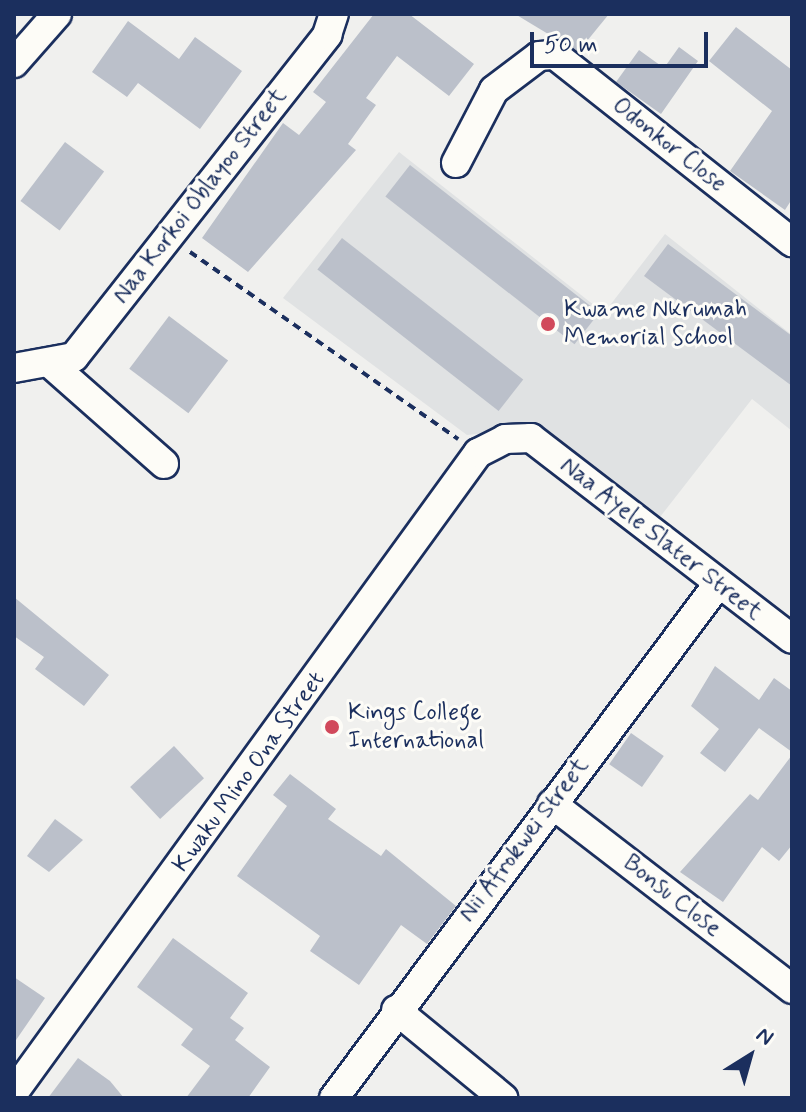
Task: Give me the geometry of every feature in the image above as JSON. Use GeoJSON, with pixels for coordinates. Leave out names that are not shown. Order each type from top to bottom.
{"type":"FeatureCollection","features":[{"type":"Feature","properties":{"kind":"street"},"geometry":{"type":"LineString","coordinates":[[14,63],[57,14]]}},
{"type":"Feature","properties":{"kind":"street","name":"Naa Korkoi Oblayoo Street"},"geometry":{"type":"LineString","coordinates":[[53,366],[74,357],[327,35],[334,14]]}},
{"type":"Feature","properties":{"kind":"street","name":"Odonkor Close"},"geometry":{"type":"LineString","coordinates":[[456,163],[494,90],[539,56],[555,55],[792,242]]}},
{"type":"Feature","properties":{"kind":"street"},"geometry":{"type":"LineString","coordinates":[[14,368],[53,366],[164,464]]}},
{"type":"Feature","properties":{"kind":"street","name":"Naa Ayele Slater Street"},"geometry":{"type":"LineString","coordinates":[[478,453],[505,439],[531,438],[792,639]]}},
{"type":"Feature","properties":{"kind":"street","name":"Kwaku Mino Ona Street"},"geometry":{"type":"LineString","coordinates":[[17,1083],[478,453]]}},
{"type":"Feature","properties":{"kind":"street","name":"Nii Afrokwei Street"},"geometry":{"type":"LineString","coordinates":[[334,1098],[396,1010],[718,584]]}},
{"type":"Feature","properties":{"kind":"street","name":"Bonsu Close"},"geometry":{"type":"LineString","coordinates":[[552,804],[792,989]]}},
{"type":"Feature","properties":{"kind":"street"},"geometry":{"type":"LineString","coordinates":[[396,1010],[503,1098]]}},
{"type":"Feature","properties":{"kind":"path"},"geometry":{"type":"LineString","coordinates":[[168,236],[478,453]]}},
{"type":"Feature","properties":{"kind":"shaded area","name":"Kwame Nkrumah Memorial School"},"geometry":{"type":"Polygon","coordinates":[[[399,152],[604,313],[665,234],[792,335],[792,431],[752,399],[660,517],[541,427],[467,435],[283,298],[399,152]]]}},
{"type":"Feature","properties":{"kind":"building"},"geometry":{"type":"Polygon","coordinates":[[[374,14],[409,14],[474,64],[449,96],[397,56],[366,98],[376,105],[348,144],[356,150],[248,272],[202,238],[283,123],[299,135],[326,102],[313,92],[374,14]]]}},
{"type":"Feature","properties":{"kind":"building"},"geometry":{"type":"Polygon","coordinates":[[[515,14],[609,14],[578,52],[515,14]]]}},
{"type":"Feature","properties":{"kind":"building"},"geometry":{"type":"Polygon","coordinates":[[[128,21],[179,59],[195,37],[242,71],[200,129],[138,83],[127,97],[92,72],[128,21]]]}},
{"type":"Feature","properties":{"kind":"building"},"geometry":{"type":"Polygon","coordinates":[[[736,27],[792,70],[792,199],[785,210],[730,171],[772,111],[709,61],[736,27]]]}},
{"type":"Feature","properties":{"kind":"building"},"geometry":{"type":"Polygon","coordinates":[[[679,47],[698,61],[661,114],[616,82],[639,50],[664,68],[679,47]]]}},
{"type":"Feature","properties":{"kind":"building"},"geometry":{"type":"Polygon","coordinates":[[[65,142],[104,171],[60,231],[20,201],[65,142]]]}},
{"type":"Feature","properties":{"kind":"building"},"geometry":{"type":"Polygon","coordinates":[[[410,165],[599,313],[574,344],[385,197],[410,165]]]}},
{"type":"Feature","properties":{"kind":"building"},"geometry":{"type":"Polygon","coordinates":[[[342,238],[523,380],[499,411],[317,270],[342,238]]]}},
{"type":"Feature","properties":{"kind":"building"},"geometry":{"type":"Polygon","coordinates":[[[668,244],[792,336],[792,386],[644,276],[668,244]]]}},
{"type":"Feature","properties":{"kind":"building"},"geometry":{"type":"Polygon","coordinates":[[[169,316],[228,361],[188,413],[129,369],[169,316]]]}},
{"type":"Feature","properties":{"kind":"building"},"geometry":{"type":"Polygon","coordinates":[[[14,597],[109,675],[84,706],[35,669],[44,657],[14,636],[14,597]]]}},
{"type":"Feature","properties":{"kind":"building"},"geometry":{"type":"Polygon","coordinates":[[[715,666],[759,700],[774,678],[792,691],[792,752],[759,728],[725,772],[700,753],[719,729],[691,706],[715,666]]]}},
{"type":"Feature","properties":{"kind":"building"},"geometry":{"type":"Polygon","coordinates":[[[631,733],[664,756],[642,787],[609,764],[631,733]]]}},
{"type":"Feature","properties":{"kind":"building"},"geometry":{"type":"Polygon","coordinates":[[[174,746],[204,778],[160,819],[130,787],[174,746]]]}},
{"type":"Feature","properties":{"kind":"building"},"geometry":{"type":"Polygon","coordinates":[[[792,755],[792,845],[779,861],[762,847],[723,902],[680,872],[750,794],[758,800],[792,755]]]}},
{"type":"Feature","properties":{"kind":"building"},"geometry":{"type":"Polygon","coordinates":[[[290,774],[336,809],[328,819],[381,856],[386,849],[456,906],[427,944],[401,925],[359,985],[310,951],[320,936],[237,876],[287,806],[273,795],[290,774]]]}},
{"type":"Feature","properties":{"kind":"building"},"geometry":{"type":"Polygon","coordinates":[[[55,819],[83,840],[49,872],[27,856],[55,819]]]}},
{"type":"Feature","properties":{"kind":"building"},"geometry":{"type":"Polygon","coordinates":[[[173,938],[248,993],[230,1018],[244,1028],[235,1040],[270,1067],[248,1098],[186,1098],[210,1066],[181,1045],[193,1029],[137,987],[173,938]]]}},
{"type":"Feature","properties":{"kind":"building"},"geometry":{"type":"Polygon","coordinates":[[[14,977],[45,998],[14,1043],[14,977]]]}},
{"type":"Feature","properties":{"kind":"building"},"geometry":{"type":"Polygon","coordinates":[[[78,1058],[110,1081],[124,1098],[48,1098],[78,1058]]]}},
{"type":"Feature","properties":{"kind":"place","name":"Kwame Nkrumah Memorial School"},"geometry":{"type":"Point","coordinates":[548,324]}},
{"type":"Feature","properties":{"kind":"place","name":"Kings College International"},"geometry":{"type":"Point","coordinates":[332,727]}}]}
